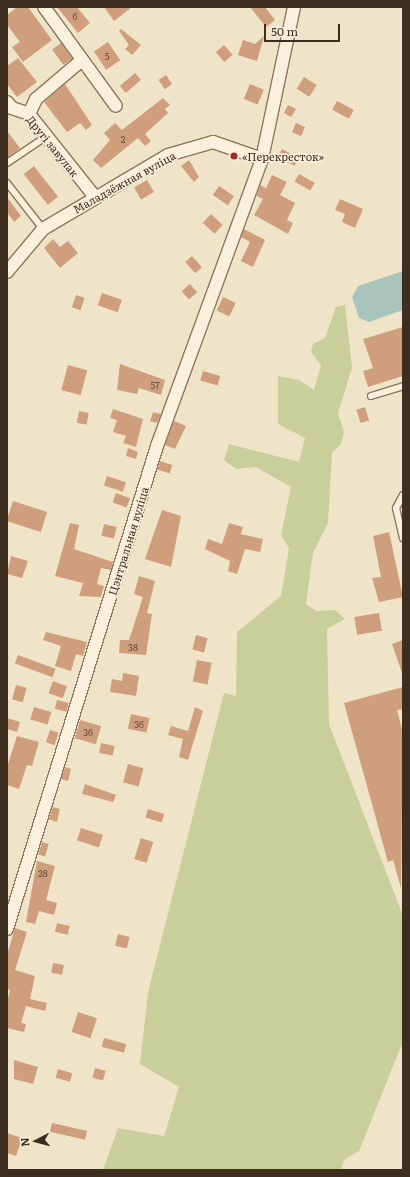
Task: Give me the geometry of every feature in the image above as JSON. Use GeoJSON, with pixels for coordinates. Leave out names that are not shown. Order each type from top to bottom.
{"type":"FeatureCollection","features":[{"type":"Feature","properties":{"kind":"street"},"geometry":{"type":"LineString","coordinates":[[44,7],[116,106]]}},
{"type":"Feature","properties":{"kind":"street","name":"Цэнтральная вуліца"},"geometry":{"type":"LineString","coordinates":[[7,929],[157,446],[262,159],[294,7]]}},
{"type":"Feature","properties":{"kind":"street"},"geometry":{"type":"LineString","coordinates":[[29,114],[36,99],[82,60]]}},
{"type":"Feature","properties":{"kind":"street","name":"Другі завулак"},"geometry":{"type":"LineString","coordinates":[[7,102],[12,108],[29,114],[44,138],[95,196]]}},
{"type":"Feature","properties":{"kind":"street","name":"Маладзёжная вуліца"},"geometry":{"type":"LineString","coordinates":[[7,272],[43,229],[95,196],[168,155],[190,147],[213,142],[262,159]]}},
{"type":"Feature","properties":{"kind":"lane"},"geometry":{"type":"LineString","coordinates":[[7,163],[44,138]]}},
{"type":"Feature","properties":{"kind":"lane"},"geometry":{"type":"LineString","coordinates":[[7,183],[43,229]]}},
{"type":"Feature","properties":{"kind":"lane"},"geometry":{"type":"LineString","coordinates":[[371,396],[403,386]]}},
{"type":"Feature","properties":{"kind":"lane"},"geometry":{"type":"LineString","coordinates":[[403,495],[396,508],[403,538]]}},
{"type":"Feature","properties":{"kind":"green space"},"geometry":{"type":"Polygon","coordinates":[[[345,305],[352,368],[338,413],[344,432],[341,444],[332,453],[328,523],[313,553],[306,604],[316,611],[335,610],[345,619],[327,629],[329,724],[403,916],[403,1041],[359,1151],[344,1160],[341,1170],[103,1170],[118,1128],[164,1136],[179,1087],[140,1064],[148,992],[224,693],[236,696],[237,632],[281,596],[289,548],[281,535],[291,487],[256,467],[236,469],[224,460],[229,444],[299,462],[305,438],[278,424],[278,376],[299,380],[314,390],[321,365],[311,352],[313,344],[325,338],[336,307],[345,305]]]}},
{"type":"Feature","properties":{"kind":"water"},"geometry":{"type":"Polygon","coordinates":[[[403,271],[403,310],[369,322],[359,318],[352,297],[358,286],[403,271]]]}},
{"type":"Feature","properties":{"kind":"building"},"geometry":{"type":"Polygon","coordinates":[[[17,7],[28,7],[52,40],[23,62],[12,47],[20,42],[7,25],[7,15],[17,7]]]}},
{"type":"Feature","properties":{"kind":"building"},"geometry":{"type":"Polygon","coordinates":[[[57,7],[77,7],[90,23],[78,33],[57,7]]]}},
{"type":"Feature","properties":{"kind":"building"},"geometry":{"type":"Polygon","coordinates":[[[104,7],[132,7],[114,21],[104,7]]]}},
{"type":"Feature","properties":{"kind":"building"},"geometry":{"type":"Polygon","coordinates":[[[250,7],[265,7],[275,20],[266,27],[250,7]]]}},
{"type":"Feature","properties":{"kind":"building"},"geometry":{"type":"Polygon","coordinates":[[[121,29],[141,45],[132,55],[125,49],[129,45],[119,31],[121,29]]]}},
{"type":"Feature","properties":{"kind":"building"},"geometry":{"type":"Polygon","coordinates":[[[264,36],[257,61],[238,55],[243,40],[255,44],[264,36]]]}},
{"type":"Feature","properties":{"kind":"building"},"geometry":{"type":"Polygon","coordinates":[[[108,42],[120,60],[106,70],[94,52],[108,42]]]}},
{"type":"Feature","properties":{"kind":"building"},"geometry":{"type":"Polygon","coordinates":[[[61,43],[72,58],[63,65],[52,49],[61,43]]]}},
{"type":"Feature","properties":{"kind":"building"},"geometry":{"type":"Polygon","coordinates":[[[224,45],[233,55],[225,62],[216,52],[224,45]]]}},
{"type":"Feature","properties":{"kind":"building"},"geometry":{"type":"Polygon","coordinates":[[[18,58],[37,82],[17,97],[7,84],[7,66],[18,58]]]}},
{"type":"Feature","properties":{"kind":"building"},"geometry":{"type":"Polygon","coordinates":[[[135,73],[141,80],[126,93],[120,86],[135,73]]]}},
{"type":"Feature","properties":{"kind":"building"},"geometry":{"type":"Polygon","coordinates":[[[166,75],[172,84],[165,89],[159,80],[166,75]]]}},
{"type":"Feature","properties":{"kind":"building"},"geometry":{"type":"Polygon","coordinates":[[[304,77],[317,85],[309,97],[297,89],[304,77]]]}},
{"type":"Feature","properties":{"kind":"building"},"geometry":{"type":"Polygon","coordinates":[[[65,84],[92,125],[86,130],[80,123],[67,132],[44,102],[65,84]]]}},
{"type":"Feature","properties":{"kind":"building"},"geometry":{"type":"Polygon","coordinates":[[[250,84],[264,90],[258,105],[244,99],[250,84]]]}},
{"type":"Feature","properties":{"kind":"building"},"geometry":{"type":"Polygon","coordinates":[[[163,98],[170,105],[165,109],[168,113],[145,134],[151,141],[145,146],[138,138],[101,168],[93,160],[110,140],[104,133],[115,123],[122,130],[163,98]]]}},
{"type":"Feature","properties":{"kind":"building"},"geometry":{"type":"Polygon","coordinates":[[[337,101],[354,110],[349,119],[332,110],[337,101]]]}},
{"type":"Feature","properties":{"kind":"building"},"geometry":{"type":"Polygon","coordinates":[[[288,105],[296,109],[291,117],[284,113],[288,105]]]}},
{"type":"Feature","properties":{"kind":"building"},"geometry":{"type":"Polygon","coordinates":[[[296,123],[305,127],[301,136],[292,132],[296,123]]]}},
{"type":"Feature","properties":{"kind":"building"},"geometry":{"type":"Polygon","coordinates":[[[7,131],[20,148],[7,158],[7,131]]]}},
{"type":"Feature","properties":{"kind":"building"},"geometry":{"type":"Polygon","coordinates":[[[282,149],[299,158],[295,166],[278,157],[282,149]]]}},
{"type":"Feature","properties":{"kind":"building"},"geometry":{"type":"Polygon","coordinates":[[[189,160],[199,177],[194,182],[181,166],[189,160]]]}},
{"type":"Feature","properties":{"kind":"building"},"geometry":{"type":"Polygon","coordinates":[[[34,166],[58,197],[48,205],[24,174],[34,166]]]}},
{"type":"Feature","properties":{"kind":"building"},"geometry":{"type":"Polygon","coordinates":[[[299,174],[315,183],[310,191],[295,182],[299,174]]]}},
{"type":"Feature","properties":{"kind":"building"},"geometry":{"type":"Polygon","coordinates":[[[272,175],[287,182],[280,195],[295,203],[287,220],[293,223],[288,234],[254,215],[263,199],[257,196],[260,185],[266,188],[272,175]]]}},
{"type":"Feature","properties":{"kind":"building"},"geometry":{"type":"Polygon","coordinates":[[[147,180],[154,192],[141,200],[134,188],[147,180]]]}},
{"type":"Feature","properties":{"kind":"building"},"geometry":{"type":"Polygon","coordinates":[[[219,186],[234,196],[228,205],[213,195],[219,186]]]}},
{"type":"Feature","properties":{"kind":"building"},"geometry":{"type":"Polygon","coordinates":[[[7,197],[21,216],[14,222],[7,212],[7,197]]]}},
{"type":"Feature","properties":{"kind":"building"},"geometry":{"type":"Polygon","coordinates":[[[340,199],[363,209],[355,228],[342,222],[345,214],[335,210],[340,199]]]}},
{"type":"Feature","properties":{"kind":"building"},"geometry":{"type":"Polygon","coordinates":[[[211,214],[223,225],[215,234],[203,223],[211,214]]]}},
{"type":"Feature","properties":{"kind":"building"},"geometry":{"type":"Polygon","coordinates":[[[244,229],[265,240],[253,267],[241,261],[250,242],[241,237],[244,229]]]}},
{"type":"Feature","properties":{"kind":"building"},"geometry":{"type":"Polygon","coordinates":[[[53,239],[60,247],[68,241],[78,253],[60,268],[44,248],[53,239]]]}},
{"type":"Feature","properties":{"kind":"building"},"geometry":{"type":"Polygon","coordinates":[[[192,256],[202,267],[195,273],[185,262],[192,256]]]}},
{"type":"Feature","properties":{"kind":"building"},"geometry":{"type":"Polygon","coordinates":[[[190,284],[197,292],[189,300],[182,291],[190,284]]]}},
{"type":"Feature","properties":{"kind":"building"},"geometry":{"type":"Polygon","coordinates":[[[102,293],[122,300],[118,312],[98,305],[102,293]]]}},
{"type":"Feature","properties":{"kind":"building"},"geometry":{"type":"Polygon","coordinates":[[[76,295],[85,298],[81,310],[72,307],[76,295]]]}},
{"type":"Feature","properties":{"kind":"building"},"geometry":{"type":"Polygon","coordinates":[[[223,297],[236,303],[229,317],[217,311],[223,297]]]}},
{"type":"Feature","properties":{"kind":"building"},"geometry":{"type":"Polygon","coordinates":[[[403,327],[403,376],[368,387],[363,371],[373,368],[363,339],[403,327]]]}},
{"type":"Feature","properties":{"kind":"building"},"geometry":{"type":"Polygon","coordinates":[[[120,364],[165,380],[161,395],[139,388],[137,394],[117,390],[120,364]]]}},
{"type":"Feature","properties":{"kind":"building"},"geometry":{"type":"Polygon","coordinates":[[[68,365],[87,370],[81,395],[61,390],[68,365]]]}},
{"type":"Feature","properties":{"kind":"building"},"geometry":{"type":"Polygon","coordinates":[[[203,371],[220,376],[218,386],[200,381],[203,371]]]}},
{"type":"Feature","properties":{"kind":"building"},"geometry":{"type":"Polygon","coordinates":[[[365,407],[369,420],[360,423],[356,410],[365,407]]]}},
{"type":"Feature","properties":{"kind":"building"},"geometry":{"type":"Polygon","coordinates":[[[113,409],[143,419],[136,447],[123,443],[126,436],[113,432],[117,420],[110,418],[113,409]]]}},
{"type":"Feature","properties":{"kind":"building"},"geometry":{"type":"Polygon","coordinates":[[[79,411],[89,413],[87,425],[77,423],[79,411]]]}},
{"type":"Feature","properties":{"kind":"building"},"geometry":{"type":"Polygon","coordinates":[[[153,412],[161,414],[157,423],[150,421],[153,412]]]}},
{"type":"Feature","properties":{"kind":"building"},"geometry":{"type":"Polygon","coordinates":[[[174,421],[186,426],[175,449],[165,445],[174,421]]]}},
{"type":"Feature","properties":{"kind":"building"},"geometry":{"type":"Polygon","coordinates":[[[128,448],[138,452],[136,459],[126,456],[128,448]]]}},
{"type":"Feature","properties":{"kind":"building"},"geometry":{"type":"Polygon","coordinates":[[[160,461],[172,465],[170,474],[157,470],[160,461]]]}},
{"type":"Feature","properties":{"kind":"building"},"geometry":{"type":"Polygon","coordinates":[[[107,476],[126,482],[123,492],[104,486],[107,476]]]}},
{"type":"Feature","properties":{"kind":"building"},"geometry":{"type":"Polygon","coordinates":[[[116,493],[130,498],[127,508],[113,502],[116,493]]]}},
{"type":"Feature","properties":{"kind":"building"},"geometry":{"type":"Polygon","coordinates":[[[13,501],[47,512],[41,532],[7,521],[13,501]]]}},
{"type":"Feature","properties":{"kind":"building"},"geometry":{"type":"Polygon","coordinates":[[[162,510],[181,516],[171,567],[145,559],[162,510]]]}},
{"type":"Feature","properties":{"kind":"building"},"geometry":{"type":"Polygon","coordinates":[[[70,523],[79,525],[74,549],[113,562],[111,570],[101,568],[97,584],[104,586],[101,597],[79,596],[83,583],[55,576],[70,523]]]}},
{"type":"Feature","properties":{"kind":"building"},"geometry":{"type":"Polygon","coordinates":[[[229,523],[243,527],[241,534],[263,539],[260,552],[245,549],[237,574],[228,571],[230,561],[205,549],[208,539],[222,544],[229,523]]]}},
{"type":"Feature","properties":{"kind":"building"},"geometry":{"type":"Polygon","coordinates":[[[104,524],[117,527],[114,539],[101,536],[104,524]]]}},
{"type":"Feature","properties":{"kind":"building"},"geometry":{"type":"Polygon","coordinates":[[[389,532],[403,597],[379,602],[372,578],[381,577],[373,536],[389,532]]]}},
{"type":"Feature","properties":{"kind":"building"},"geometry":{"type":"Polygon","coordinates":[[[11,556],[28,561],[22,578],[7,574],[11,556]]]}},
{"type":"Feature","properties":{"kind":"building"},"geometry":{"type":"Polygon","coordinates":[[[139,576],[155,581],[147,613],[152,614],[146,655],[119,653],[120,640],[129,640],[143,597],[134,594],[139,576]]]}},
{"type":"Feature","properties":{"kind":"building"},"geometry":{"type":"Polygon","coordinates":[[[379,613],[382,631],[357,635],[354,617],[379,613]]]}},
{"type":"Feature","properties":{"kind":"building"},"geometry":{"type":"Polygon","coordinates":[[[46,632],[87,642],[83,656],[76,654],[71,671],[55,666],[61,646],[43,640],[46,632]]]}},
{"type":"Feature","properties":{"kind":"building"},"geometry":{"type":"Polygon","coordinates":[[[196,635],[208,638],[204,652],[192,650],[196,635]]]}},
{"type":"Feature","properties":{"kind":"building"},"geometry":{"type":"Polygon","coordinates":[[[403,640],[403,672],[402,673],[392,644],[403,640]]]}},
{"type":"Feature","properties":{"kind":"building"},"geometry":{"type":"Polygon","coordinates":[[[18,655],[56,669],[53,677],[15,663],[18,655]]]}},
{"type":"Feature","properties":{"kind":"building"},"geometry":{"type":"Polygon","coordinates":[[[197,660],[212,663],[208,684],[193,682],[197,660]]]}},
{"type":"Feature","properties":{"kind":"building"},"geometry":{"type":"Polygon","coordinates":[[[123,673],[139,676],[136,696],[110,692],[112,679],[122,681],[123,673]]]}},
{"type":"Feature","properties":{"kind":"building"},"geometry":{"type":"Polygon","coordinates":[[[53,681],[67,686],[63,698],[49,693],[53,681]]]}},
{"type":"Feature","properties":{"kind":"building"},"geometry":{"type":"Polygon","coordinates":[[[16,685],[27,688],[23,702],[12,699],[16,685]]]}},
{"type":"Feature","properties":{"kind":"building"},"geometry":{"type":"Polygon","coordinates":[[[403,687],[403,709],[397,710],[403,733],[401,888],[393,860],[388,862],[344,703],[403,687]]]}},
{"type":"Feature","properties":{"kind":"building"},"geometry":{"type":"Polygon","coordinates":[[[57,700],[69,703],[66,712],[55,709],[57,700]]]}},
{"type":"Feature","properties":{"kind":"building"},"geometry":{"type":"Polygon","coordinates":[[[34,707],[51,712],[48,724],[30,719],[34,707]]]}},
{"type":"Feature","properties":{"kind":"building"},"geometry":{"type":"Polygon","coordinates":[[[195,707],[203,711],[188,760],[179,757],[183,739],[168,735],[171,726],[188,731],[195,707]]]}},
{"type":"Feature","properties":{"kind":"building"},"geometry":{"type":"Polygon","coordinates":[[[131,714],[150,718],[146,733],[128,729],[131,714]]]}},
{"type":"Feature","properties":{"kind":"building"},"geometry":{"type":"Polygon","coordinates":[[[7,718],[20,722],[17,732],[7,729],[7,718]]]}},
{"type":"Feature","properties":{"kind":"building"},"geometry":{"type":"Polygon","coordinates":[[[80,720],[101,726],[96,744],[75,738],[80,720]]]}},
{"type":"Feature","properties":{"kind":"building"},"geometry":{"type":"Polygon","coordinates":[[[50,730],[59,733],[55,745],[46,742],[50,730]]]}},
{"type":"Feature","properties":{"kind":"building"},"geometry":{"type":"Polygon","coordinates":[[[17,736],[39,742],[32,766],[27,765],[19,789],[7,785],[7,767],[17,736]]]}},
{"type":"Feature","properties":{"kind":"building"},"geometry":{"type":"Polygon","coordinates":[[[101,743],[115,746],[113,756],[99,753],[101,743]]]}},
{"type":"Feature","properties":{"kind":"building"},"geometry":{"type":"Polygon","coordinates":[[[128,764],[143,768],[139,786],[123,782],[128,764]]]}},
{"type":"Feature","properties":{"kind":"building"},"geometry":{"type":"Polygon","coordinates":[[[65,767],[71,769],[68,781],[61,779],[65,767]]]}},
{"type":"Feature","properties":{"kind":"building"},"geometry":{"type":"Polygon","coordinates":[[[85,784],[116,795],[113,802],[82,794],[85,784]]]}},
{"type":"Feature","properties":{"kind":"building"},"geometry":{"type":"Polygon","coordinates":[[[53,807],[60,809],[57,822],[49,819],[53,807]]]}},
{"type":"Feature","properties":{"kind":"building"},"geometry":{"type":"Polygon","coordinates":[[[148,809],[164,814],[162,823],[145,818],[148,809]]]}},
{"type":"Feature","properties":{"kind":"building"},"geometry":{"type":"Polygon","coordinates":[[[81,828],[103,835],[99,847],[77,840],[81,828]]]}},
{"type":"Feature","properties":{"kind":"building"},"geometry":{"type":"Polygon","coordinates":[[[141,838],[153,842],[147,863],[134,859],[141,838]]]}},
{"type":"Feature","properties":{"kind":"building"},"geometry":{"type":"Polygon","coordinates":[[[42,842],[49,844],[45,856],[38,854],[42,842]]]}},
{"type":"Feature","properties":{"kind":"building"},"geometry":{"type":"Polygon","coordinates":[[[37,861],[55,866],[46,900],[57,903],[54,915],[39,911],[35,924],[26,922],[37,861]]]}},
{"type":"Feature","properties":{"kind":"building"},"geometry":{"type":"Polygon","coordinates":[[[57,923],[70,926],[68,935],[55,932],[57,923]]]}},
{"type":"Feature","properties":{"kind":"building"},"geometry":{"type":"Polygon","coordinates":[[[15,928],[27,932],[15,970],[35,976],[30,999],[47,1003],[45,1011],[26,1006],[21,1023],[26,1024],[24,1032],[7,1028],[7,1002],[10,990],[7,989],[7,955],[15,928]]]}},
{"type":"Feature","properties":{"kind":"building"},"geometry":{"type":"Polygon","coordinates":[[[118,934],[130,937],[127,949],[115,946],[118,934]]]}},
{"type":"Feature","properties":{"kind":"building"},"geometry":{"type":"Polygon","coordinates":[[[53,963],[64,965],[62,975],[51,973],[53,963]]]}},
{"type":"Feature","properties":{"kind":"building"},"geometry":{"type":"Polygon","coordinates":[[[78,1012],[97,1018],[91,1038],[72,1032],[78,1012]]]}},
{"type":"Feature","properties":{"kind":"building"},"geometry":{"type":"Polygon","coordinates":[[[104,1038],[126,1044],[124,1053],[102,1047],[104,1038]]]}},
{"type":"Feature","properties":{"kind":"building"},"geometry":{"type":"Polygon","coordinates":[[[14,1060],[38,1067],[33,1084],[14,1079],[14,1060]]]}},
{"type":"Feature","properties":{"kind":"building"},"geometry":{"type":"Polygon","coordinates":[[[95,1068],[106,1071],[103,1081],[92,1078],[95,1068]]]}},
{"type":"Feature","properties":{"kind":"building"},"geometry":{"type":"Polygon","coordinates":[[[58,1069],[72,1073],[70,1082],[56,1078],[58,1069]]]}},
{"type":"Feature","properties":{"kind":"building"},"geometry":{"type":"Polygon","coordinates":[[[52,1123],[87,1131],[85,1140],[50,1132],[52,1123]]]}},
{"type":"Feature","properties":{"kind":"building"},"geometry":{"type":"Polygon","coordinates":[[[7,1133],[22,1138],[16,1156],[7,1153],[7,1133]]]}},
{"type":"Feature","properties":{"kind":"place","name":"«Перекресток»"},"geometry":{"type":"Point","coordinates":[234,156]}}]}
